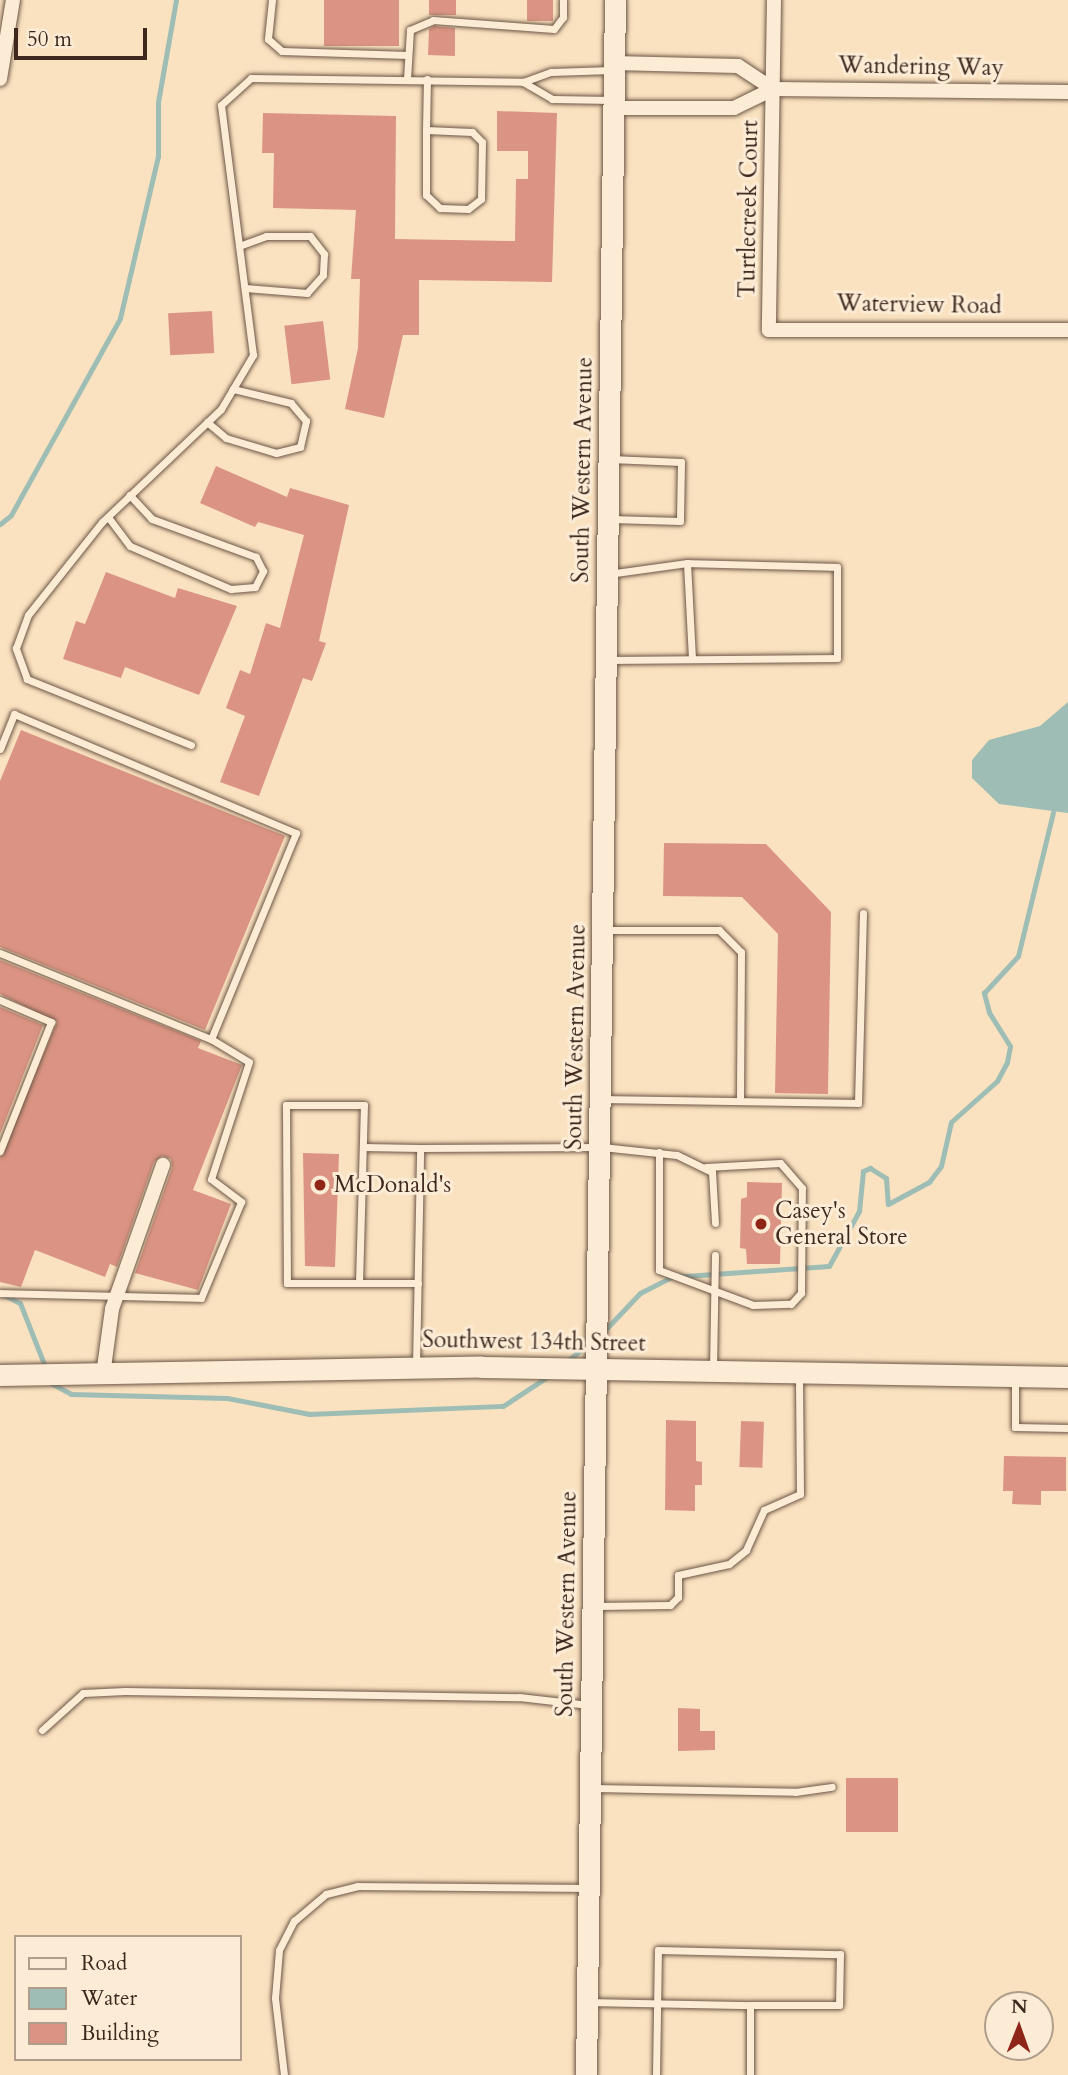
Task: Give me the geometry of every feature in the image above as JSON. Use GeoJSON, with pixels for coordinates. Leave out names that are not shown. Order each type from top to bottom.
{"type":"FeatureCollection","features":[{"type":"Feature","properties":{"kind":"main road","name":"South Western Avenue"},"geometry":{"type":"LineString","coordinates":[[586,2075],[590,1705],[599,1368],[615,0]]}},
{"type":"Feature","properties":{"kind":"main road","name":"Southwest 134th Street"},"geometry":{"type":"LineString","coordinates":[[0,1375],[415,1367],[1068,1377]]}},
{"type":"Feature","properties":{"kind":"street"},"geometry":{"type":"LineString","coordinates":[[0,79],[13,0]]}},
{"type":"Feature","properties":{"kind":"street","name":"Turtlecreek Court"},"geometry":{"type":"LineString","coordinates":[[769,330],[774,0]]}},
{"type":"Feature","properties":{"kind":"street"},"geometry":{"type":"LineString","coordinates":[[613,67],[738,66],[773,89]]}},
{"type":"Feature","properties":{"kind":"street","name":"Wandering Way"},"geometry":{"type":"LineString","coordinates":[[613,104],[734,108],[773,89],[1068,92]]}},
{"type":"Feature","properties":{"kind":"street","name":"Waterview Road"},"geometry":{"type":"LineString","coordinates":[[769,330],[1068,330]]}},
{"type":"Feature","properties":{"kind":"street"},"geometry":{"type":"LineString","coordinates":[[103,1375],[117,1297],[163,1165]]}},
{"type":"Feature","properties":{"kind":"lane"},"geometry":{"type":"LineString","coordinates":[[272,0],[268,39],[282,51],[408,55]]}},
{"type":"Feature","properties":{"kind":"lane"},"geometry":{"type":"LineString","coordinates":[[407,79],[410,30],[433,20],[554,29],[563,17],[563,0]]}},
{"type":"Feature","properties":{"kind":"lane"},"geometry":{"type":"LineString","coordinates":[[191,745],[27,679],[16,648],[28,615],[108,517],[207,422],[233,389],[253,355],[221,105],[251,78],[523,82],[551,72],[613,67]]}},
{"type":"Feature","properties":{"kind":"lane"},"geometry":{"type":"LineString","coordinates":[[426,130],[472,132],[482,142],[481,199],[468,209],[440,208],[426,195],[426,130],[427,79]]}},
{"type":"Feature","properties":{"kind":"lane"},"geometry":{"type":"LineString","coordinates":[[523,82],[552,99],[613,104]]}},
{"type":"Feature","properties":{"kind":"lane"},"geometry":{"type":"LineString","coordinates":[[239,246],[266,236],[310,236],[324,254],[323,275],[307,293],[245,288]]}},
{"type":"Feature","properties":{"kind":"lane"},"geometry":{"type":"LineString","coordinates":[[207,422],[226,438],[276,453],[300,447],[306,421],[292,403],[233,389]]}},
{"type":"Feature","properties":{"kind":"lane"},"geometry":{"type":"LineString","coordinates":[[608,519],[680,522],[681,462],[609,459]]}},
{"type":"Feature","properties":{"kind":"lane"},"geometry":{"type":"LineString","coordinates":[[108,517],[130,546],[231,589],[255,587],[263,570],[256,557],[152,519],[130,495]]}},
{"type":"Feature","properties":{"kind":"lane"},"geometry":{"type":"LineString","coordinates":[[607,660],[837,658],[837,567],[687,563],[608,574]]}},
{"type":"Feature","properties":{"kind":"lane"},"geometry":{"type":"LineString","coordinates":[[687,563],[692,659]]}},
{"type":"Feature","properties":{"kind":"lane"},"geometry":{"type":"LineString","coordinates":[[0,748],[15,714],[296,833],[211,1039]]}},
{"type":"Feature","properties":{"kind":"lane"},"geometry":{"type":"LineString","coordinates":[[602,1099],[858,1103],[863,913]]}},
{"type":"Feature","properties":{"kind":"lane"},"geometry":{"type":"LineString","coordinates":[[604,930],[719,930],[741,952],[740,1101]]}},
{"type":"Feature","properties":{"kind":"lane"},"geometry":{"type":"LineString","coordinates":[[0,953],[211,1039],[249,1062],[211,1179],[241,1202],[201,1298],[0,1293]]}},
{"type":"Feature","properties":{"kind":"lane"},"geometry":{"type":"LineString","coordinates":[[0,1000],[51,1022],[0,1151]]}},
{"type":"Feature","properties":{"kind":"lane"},"geometry":{"type":"LineString","coordinates":[[359,1283],[364,1105],[286,1105],[287,1283],[359,1283],[418,1283]]}},
{"type":"Feature","properties":{"kind":"lane"},"geometry":{"type":"LineString","coordinates":[[363,1147],[601,1147],[659,1152],[706,1167],[780,1164],[802,1188],[801,1293],[791,1304],[753,1305],[715,1294],[659,1270],[659,1152]]}},
{"type":"Feature","properties":{"kind":"lane"},"geometry":{"type":"LineString","coordinates":[[415,1367],[420,1148]]}},
{"type":"Feature","properties":{"kind":"lane"},"geometry":{"type":"LineString","coordinates":[[706,1167],[714,1178],[715,1223]]}},
{"type":"Feature","properties":{"kind":"lane"},"geometry":{"type":"LineString","coordinates":[[713,1370],[715,1255]]}},
{"type":"Feature","properties":{"kind":"lane"},"geometry":{"type":"LineString","coordinates":[[593,1606],[670,1605],[678,1597],[678,1575],[729,1564],[746,1550],[764,1510],[800,1493],[799,1372]]}},
{"type":"Feature","properties":{"kind":"lane"},"geometry":{"type":"LineString","coordinates":[[1015,1376],[1015,1427],[1068,1428]]}},
{"type":"Feature","properties":{"kind":"lane"},"geometry":{"type":"LineString","coordinates":[[42,1730],[83,1693],[125,1690],[519,1697],[590,1705]]}},
{"type":"Feature","properties":{"kind":"lane"},"geometry":{"type":"LineString","coordinates":[[589,1788],[795,1792],[832,1787]]}},
{"type":"Feature","properties":{"kind":"lane"},"geometry":{"type":"LineString","coordinates":[[284,2075],[275,1998],[279,1950],[294,1921],[314,1901],[357,1885],[588,1888]]}},
{"type":"Feature","properties":{"kind":"lane"},"geometry":{"type":"LineString","coordinates":[[588,2002],[658,2003],[750,2005],[839,2004],[840,1954],[658,1950],[658,2003],[656,2075]]}},
{"type":"Feature","properties":{"kind":"lane"},"geometry":{"type":"LineString","coordinates":[[750,2005],[750,2075]]}},
{"type":"Feature","properties":{"kind":"water"},"geometry":{"type":"Polygon","coordinates":[[[1068,702],[1068,813],[999,804],[972,778],[972,760],[989,740],[1040,726],[1068,702]]]}},
{"type":"Feature","properties":{"kind":"building"},"geometry":{"type":"Polygon","coordinates":[[[324,0],[399,0],[399,46],[324,46],[324,0]]]}},
{"type":"Feature","properties":{"kind":"building"},"geometry":{"type":"Polygon","coordinates":[[[429,0],[456,0],[456,15],[429,15],[429,0]]]}},
{"type":"Feature","properties":{"kind":"building"},"geometry":{"type":"Polygon","coordinates":[[[527,0],[553,0],[553,21],[527,21],[527,0]]]}},
{"type":"Feature","properties":{"kind":"building"},"geometry":{"type":"Polygon","coordinates":[[[434,26],[455,28],[455,56],[428,55],[429,29],[434,26]]]}},
{"type":"Feature","properties":{"kind":"building"},"geometry":{"type":"Polygon","coordinates":[[[497,111],[557,113],[552,282],[419,280],[419,335],[403,335],[384,418],[345,409],[358,348],[360,279],[351,279],[356,210],[273,208],[274,153],[262,153],[263,113],[396,116],[395,239],[515,241],[516,179],[528,179],[528,151],[497,151],[497,111]]]}},
{"type":"Feature","properties":{"kind":"building"},"geometry":{"type":"Polygon","coordinates":[[[212,311],[214,353],[170,355],[168,313],[212,311]]]}},
{"type":"Feature","properties":{"kind":"building"},"geometry":{"type":"Polygon","coordinates":[[[323,321],[330,380],[291,384],[284,326],[323,321]]]}},
{"type":"Feature","properties":{"kind":"building"},"geometry":{"type":"Polygon","coordinates":[[[216,466],[287,497],[290,488],[349,505],[319,641],[326,643],[312,681],[303,678],[259,796],[220,782],[245,716],[226,708],[240,670],[250,674],[266,623],[280,628],[304,535],[258,522],[255,527],[200,503],[216,466]]]}},
{"type":"Feature","properties":{"kind":"building"},"geometry":{"type":"Polygon","coordinates":[[[106,572],[175,598],[178,588],[237,606],[199,695],[125,667],[121,678],[63,659],[76,621],[85,624],[106,572]]]}},
{"type":"Feature","properties":{"kind":"building"},"geometry":{"type":"Polygon","coordinates":[[[21,730],[285,836],[205,1030],[0,947],[0,781],[21,730]]]}},
{"type":"Feature","properties":{"kind":"building"},"geometry":{"type":"Polygon","coordinates":[[[664,843],[766,844],[831,912],[828,1094],[775,1093],[778,934],[742,897],[663,896],[664,843]]]}},
{"type":"Feature","properties":{"kind":"building"},"geometry":{"type":"Polygon","coordinates":[[[0,960],[201,1041],[198,1048],[242,1065],[193,1190],[231,1204],[198,1290],[135,1273],[172,1168],[171,1159],[162,1156],[154,1162],[117,1267],[110,1264],[105,1277],[35,1250],[21,1287],[0,1282],[0,1157],[57,1022],[0,994],[0,960]]]}},
{"type":"Feature","properties":{"kind":"building"},"geometry":{"type":"Polygon","coordinates":[[[0,1007],[43,1025],[0,1134],[0,1007]]]}},
{"type":"Feature","properties":{"kind":"building","name":"McDonald's"},"geometry":{"type":"Polygon","coordinates":[[[303,1153],[339,1154],[335,1267],[305,1266],[303,1153]]]}},
{"type":"Feature","properties":{"kind":"building","name":"Casey's General Store"},"geometry":{"type":"Polygon","coordinates":[[[747,1182],[782,1183],[780,1264],[747,1264],[746,1249],[740,1248],[741,1199],[747,1197],[747,1182]]]}},
{"type":"Feature","properties":{"kind":"building"},"geometry":{"type":"Polygon","coordinates":[[[666,1420],[696,1421],[696,1461],[702,1462],[702,1485],[695,1485],[695,1511],[665,1510],[666,1420]]]}},
{"type":"Feature","properties":{"kind":"building"},"geometry":{"type":"Polygon","coordinates":[[[741,1421],[764,1422],[762,1468],[739,1467],[741,1421]]]}},
{"type":"Feature","properties":{"kind":"building"},"geometry":{"type":"Polygon","coordinates":[[[1004,1456],[1066,1457],[1066,1491],[1041,1491],[1041,1505],[1012,1504],[1013,1491],[1003,1491],[1004,1456]]]}},
{"type":"Feature","properties":{"kind":"building"},"geometry":{"type":"Polygon","coordinates":[[[678,1708],[700,1709],[700,1731],[715,1731],[715,1750],[678,1751],[678,1708]]]}},
{"type":"Feature","properties":{"kind":"building"},"geometry":{"type":"Polygon","coordinates":[[[846,1778],[898,1778],[898,1832],[846,1832],[846,1778]]]}},
{"type":"Feature","properties":{"kind":"waterway"},"geometry":{"type":"LineString","coordinates":[[0,524],[11,515],[120,318],[158,156],[158,102],[176,0]]}},
{"type":"Feature","properties":{"kind":"waterway"},"geometry":{"type":"LineString","coordinates":[[604,1331],[640,1293],[671,1277],[829,1266],[859,1211],[863,1171],[870,1168],[886,1178],[888,1204],[929,1182],[941,1166],[951,1122],[997,1081],[1007,1062],[1010,1046],[989,1012],[984,993],[1018,956],[1053,812]]}},
{"type":"Feature","properties":{"kind":"waterway"},"geometry":{"type":"LineString","coordinates":[[2,1294],[20,1303],[46,1369]]}},
{"type":"Feature","properties":{"kind":"waterway"},"geometry":{"type":"LineString","coordinates":[[566,1362],[591,1342]]}},
{"type":"Feature","properties":{"kind":"waterway"},"geometry":{"type":"LineString","coordinates":[[47,1381],[71,1394],[227,1398],[309,1414],[503,1406],[550,1375]]}},
{"type":"Feature","properties":{"kind":"place","name":"McDonald's"},"geometry":{"type":"Point","coordinates":[320,1185]}},
{"type":"Feature","properties":{"kind":"place","name":"Casey's General Store"},"geometry":{"type":"Point","coordinates":[761,1224]}}]}
